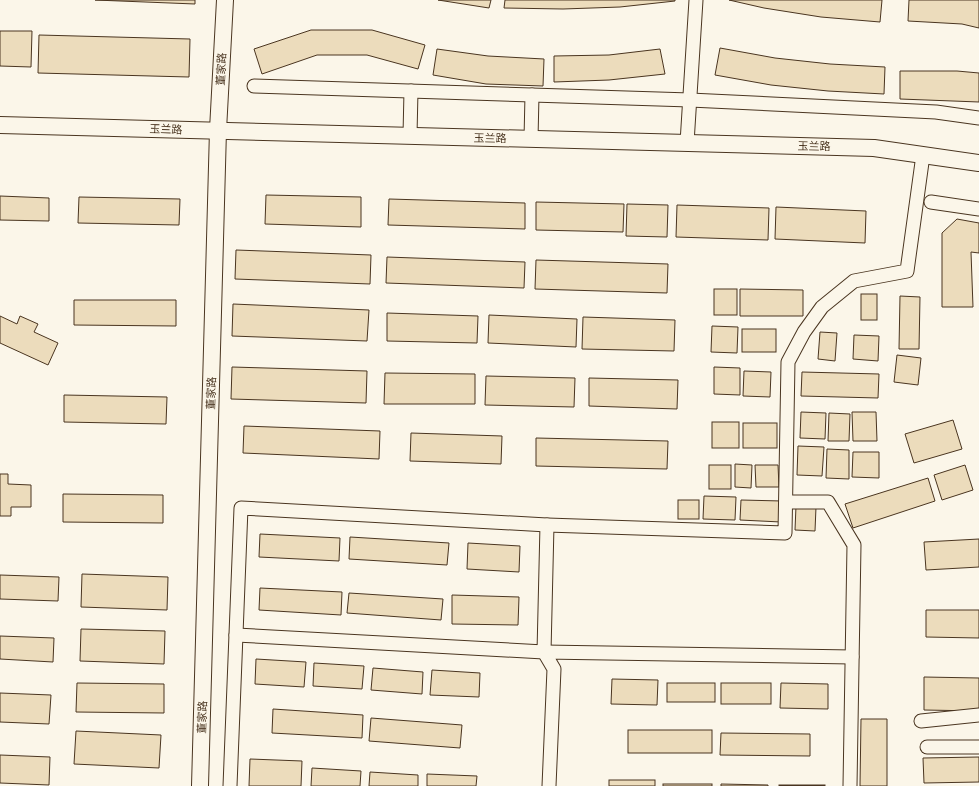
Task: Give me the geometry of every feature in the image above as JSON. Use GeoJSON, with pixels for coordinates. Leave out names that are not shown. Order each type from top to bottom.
{"type":"FeatureCollection","features":[{"type":"Feature","properties":{"kind":"street","name":"董家路"},"geometry":{"type":"LineString","coordinates":[[200,786],[218,130],[225,0]]}},
{"type":"Feature","properties":{"kind":"street"},"geometry":{"type":"LineString","coordinates":[[687,143],[696,0]]}},
{"type":"Feature","properties":{"kind":"street"},"geometry":{"type":"LineString","coordinates":[[254,86],[690,100],[936,112],[979,118]]}},
{"type":"Feature","properties":{"kind":"street"},"geometry":{"type":"LineString","coordinates":[[410,135],[411,91]]}},
{"type":"Feature","properties":{"kind":"street"},"geometry":{"type":"LineString","coordinates":[[531,139],[532,95]]}},
{"type":"Feature","properties":{"kind":"street","name":"玉兰路"},"geometry":{"type":"LineString","coordinates":[[0,125],[874,148],[979,163]]}},
{"type":"Feature","properties":{"kind":"street"},"geometry":{"type":"LineString","coordinates":[[230,786],[241,508],[547,525],[785,533],[788,362],[804,332],[822,307],[854,281],[907,271],[923,155]]}},
{"type":"Feature","properties":{"kind":"street"},"geometry":{"type":"LineString","coordinates":[[931,202],[979,209]]}},
{"type":"Feature","properties":{"kind":"street"},"geometry":{"type":"LineString","coordinates":[[786,502],[828,502],[854,545],[850,786]]}},
{"type":"Feature","properties":{"kind":"street"},"geometry":{"type":"LineString","coordinates":[[547,525],[544,652],[554,669],[549,786]]}},
{"type":"Feature","properties":{"kind":"street"},"geometry":{"type":"LineString","coordinates":[[236,635],[544,652],[852,657]]}},
{"type":"Feature","properties":{"kind":"street"},"geometry":{"type":"LineString","coordinates":[[921,721],[979,715]]}},
{"type":"Feature","properties":{"kind":"street"},"geometry":{"type":"LineString","coordinates":[[927,747],[979,748]]}},
{"type":"Feature","properties":{"kind":"building"},"geometry":{"type":"Polygon","coordinates":[[[95,0],[195,0],[195,4],[95,0]]]}},
{"type":"Feature","properties":{"kind":"building"},"geometry":{"type":"Polygon","coordinates":[[[438,0],[491,0],[489,8],[438,0]]]}},
{"type":"Feature","properties":{"kind":"building"},"geometry":{"type":"Polygon","coordinates":[[[505,0],[675,1],[620,7],[563,9],[504,8],[505,0]]]}},
{"type":"Feature","properties":{"kind":"building"},"geometry":{"type":"Polygon","coordinates":[[[729,0],[882,0],[880,22],[821,17],[764,8],[729,0]]]}},
{"type":"Feature","properties":{"kind":"building"},"geometry":{"type":"Polygon","coordinates":[[[909,0],[979,0],[979,28],[962,24],[908,21],[909,0]]]}},
{"type":"Feature","properties":{"kind":"building"},"geometry":{"type":"Polygon","coordinates":[[[311,30],[372,30],[425,45],[418,69],[367,55],[317,55],[262,74],[254,49],[311,30]]]}},
{"type":"Feature","properties":{"kind":"building"},"geometry":{"type":"Polygon","coordinates":[[[0,31],[32,31],[31,67],[0,66],[0,31]]]}},
{"type":"Feature","properties":{"kind":"building"},"geometry":{"type":"Polygon","coordinates":[[[39,35],[190,39],[189,77],[38,73],[39,35]]]}},
{"type":"Feature","properties":{"kind":"building"},"geometry":{"type":"Polygon","coordinates":[[[720,48],[775,58],[830,64],[885,67],[884,94],[828,91],[771,85],[715,75],[720,48]]]}},
{"type":"Feature","properties":{"kind":"building"},"geometry":{"type":"Polygon","coordinates":[[[437,49],[488,56],[544,59],[543,86],[486,84],[433,75],[437,49]]]}},
{"type":"Feature","properties":{"kind":"building"},"geometry":{"type":"Polygon","coordinates":[[[660,49],[665,74],[609,80],[554,82],[554,56],[609,55],[660,49]]]}},
{"type":"Feature","properties":{"kind":"building"},"geometry":{"type":"Polygon","coordinates":[[[900,71],[957,71],[979,73],[979,102],[900,99],[900,71]]]}},
{"type":"Feature","properties":{"kind":"building"},"geometry":{"type":"Polygon","coordinates":[[[266,195],[361,197],[361,227],[265,224],[266,195]]]}},
{"type":"Feature","properties":{"kind":"building"},"geometry":{"type":"Polygon","coordinates":[[[0,196],[49,198],[49,221],[0,220],[0,196]]]}},
{"type":"Feature","properties":{"kind":"building"},"geometry":{"type":"Polygon","coordinates":[[[79,197],[180,199],[179,225],[78,223],[79,197]]]}},
{"type":"Feature","properties":{"kind":"building"},"geometry":{"type":"Polygon","coordinates":[[[389,199],[525,203],[525,229],[388,225],[389,199]]]}},
{"type":"Feature","properties":{"kind":"building"},"geometry":{"type":"Polygon","coordinates":[[[536,202],[624,204],[623,232],[536,230],[536,202]]]}},
{"type":"Feature","properties":{"kind":"building"},"geometry":{"type":"Polygon","coordinates":[[[627,204],[668,205],[667,237],[626,236],[627,204]]]}},
{"type":"Feature","properties":{"kind":"building"},"geometry":{"type":"Polygon","coordinates":[[[677,205],[769,208],[768,240],[676,237],[677,205]]]}},
{"type":"Feature","properties":{"kind":"building"},"geometry":{"type":"Polygon","coordinates":[[[776,207],[866,211],[865,243],[775,239],[776,207]]]}},
{"type":"Feature","properties":{"kind":"building"},"geometry":{"type":"Polygon","coordinates":[[[957,219],[979,223],[979,253],[971,252],[973,307],[942,307],[942,233],[957,219]]]}},
{"type":"Feature","properties":{"kind":"building"},"geometry":{"type":"Polygon","coordinates":[[[236,250],[371,255],[370,284],[235,279],[236,250]]]}},
{"type":"Feature","properties":{"kind":"building"},"geometry":{"type":"Polygon","coordinates":[[[387,257],[525,262],[524,288],[386,283],[387,257]]]}},
{"type":"Feature","properties":{"kind":"building"},"geometry":{"type":"Polygon","coordinates":[[[536,260],[668,264],[667,293],[535,289],[536,260]]]}},
{"type":"Feature","properties":{"kind":"building"},"geometry":{"type":"Polygon","coordinates":[[[714,289],[737,289],[737,315],[714,315],[714,289]]]}},
{"type":"Feature","properties":{"kind":"building"},"geometry":{"type":"Polygon","coordinates":[[[740,289],[803,290],[803,316],[740,316],[740,289]]]}},
{"type":"Feature","properties":{"kind":"building"},"geometry":{"type":"Polygon","coordinates":[[[861,294],[877,294],[877,320],[861,320],[861,294]]]}},
{"type":"Feature","properties":{"kind":"building"},"geometry":{"type":"Polygon","coordinates":[[[900,296],[920,297],[919,349],[899,349],[900,296]]]}},
{"type":"Feature","properties":{"kind":"building"},"geometry":{"type":"Polygon","coordinates":[[[74,300],[176,300],[176,326],[74,325],[74,300]]]}},
{"type":"Feature","properties":{"kind":"building"},"geometry":{"type":"Polygon","coordinates":[[[233,304],[369,310],[367,341],[232,336],[233,304]]]}},
{"type":"Feature","properties":{"kind":"building"},"geometry":{"type":"Polygon","coordinates":[[[387,313],[478,316],[477,343],[387,341],[387,313]]]}},
{"type":"Feature","properties":{"kind":"building"},"geometry":{"type":"Polygon","coordinates":[[[489,315],[577,319],[576,347],[488,343],[489,315]]]}},
{"type":"Feature","properties":{"kind":"building"},"geometry":{"type":"Polygon","coordinates":[[[0,316],[17,324],[20,316],[38,324],[34,332],[58,343],[48,365],[0,343],[0,316]]]}},
{"type":"Feature","properties":{"kind":"building"},"geometry":{"type":"Polygon","coordinates":[[[583,317],[675,320],[674,351],[582,349],[583,317]]]}},
{"type":"Feature","properties":{"kind":"building"},"geometry":{"type":"Polygon","coordinates":[[[712,326],[738,327],[737,353],[711,352],[712,326]]]}},
{"type":"Feature","properties":{"kind":"building"},"geometry":{"type":"Polygon","coordinates":[[[742,329],[776,329],[776,352],[742,352],[742,329]]]}},
{"type":"Feature","properties":{"kind":"building"},"geometry":{"type":"Polygon","coordinates":[[[820,332],[837,333],[835,361],[818,359],[820,332]]]}},
{"type":"Feature","properties":{"kind":"building"},"geometry":{"type":"Polygon","coordinates":[[[854,335],[879,336],[878,361],[853,359],[854,335]]]}},
{"type":"Feature","properties":{"kind":"building"},"geometry":{"type":"Polygon","coordinates":[[[897,355],[921,358],[918,385],[894,382],[897,355]]]}},
{"type":"Feature","properties":{"kind":"building"},"geometry":{"type":"Polygon","coordinates":[[[232,367],[367,371],[366,403],[231,399],[232,367]]]}},
{"type":"Feature","properties":{"kind":"building"},"geometry":{"type":"Polygon","coordinates":[[[714,367],[740,368],[740,395],[714,394],[714,367]]]}},
{"type":"Feature","properties":{"kind":"building"},"geometry":{"type":"Polygon","coordinates":[[[744,371],[771,372],[770,397],[743,396],[744,371]]]}},
{"type":"Feature","properties":{"kind":"building"},"geometry":{"type":"Polygon","coordinates":[[[802,372],[879,374],[878,398],[801,396],[802,372]]]}},
{"type":"Feature","properties":{"kind":"building"},"geometry":{"type":"Polygon","coordinates":[[[385,373],[475,374],[475,404],[384,404],[385,373]]]}},
{"type":"Feature","properties":{"kind":"building"},"geometry":{"type":"Polygon","coordinates":[[[486,376],[575,378],[574,407],[485,405],[486,376]]]}},
{"type":"Feature","properties":{"kind":"building"},"geometry":{"type":"Polygon","coordinates":[[[589,378],[678,380],[677,409],[589,406],[589,378]]]}},
{"type":"Feature","properties":{"kind":"building"},"geometry":{"type":"Polygon","coordinates":[[[64,395],[167,397],[166,424],[64,422],[64,395]]]}},
{"type":"Feature","properties":{"kind":"building"},"geometry":{"type":"Polygon","coordinates":[[[801,412],[826,413],[825,439],[800,438],[801,412]]]}},
{"type":"Feature","properties":{"kind":"building"},"geometry":{"type":"Polygon","coordinates":[[[852,412],[876,412],[877,441],[853,441],[852,412]]]}},
{"type":"Feature","properties":{"kind":"building"},"geometry":{"type":"Polygon","coordinates":[[[829,413],[850,414],[849,441],[828,441],[829,413]]]}},
{"type":"Feature","properties":{"kind":"building"},"geometry":{"type":"Polygon","coordinates":[[[953,420],[962,449],[914,463],[905,434],[953,420]]]}},
{"type":"Feature","properties":{"kind":"building"},"geometry":{"type":"Polygon","coordinates":[[[712,422],[739,422],[739,448],[712,448],[712,422]]]}},
{"type":"Feature","properties":{"kind":"building"},"geometry":{"type":"Polygon","coordinates":[[[743,423],[777,423],[777,448],[743,448],[743,423]]]}},
{"type":"Feature","properties":{"kind":"building"},"geometry":{"type":"Polygon","coordinates":[[[244,426],[380,431],[379,459],[243,453],[244,426]]]}},
{"type":"Feature","properties":{"kind":"building"},"geometry":{"type":"Polygon","coordinates":[[[411,433],[502,436],[501,464],[410,461],[411,433]]]}},
{"type":"Feature","properties":{"kind":"building"},"geometry":{"type":"Polygon","coordinates":[[[536,438],[668,441],[667,469],[536,466],[536,438]]]}},
{"type":"Feature","properties":{"kind":"building"},"geometry":{"type":"Polygon","coordinates":[[[798,446],[824,447],[822,476],[797,475],[798,446]]]}},
{"type":"Feature","properties":{"kind":"building"},"geometry":{"type":"Polygon","coordinates":[[[827,449],[849,450],[849,479],[826,478],[827,449]]]}},
{"type":"Feature","properties":{"kind":"building"},"geometry":{"type":"Polygon","coordinates":[[[853,452],[879,452],[879,478],[852,477],[853,452]]]}},
{"type":"Feature","properties":{"kind":"building"},"geometry":{"type":"Polygon","coordinates":[[[735,464],[752,465],[751,488],[735,487],[735,464]]]}},
{"type":"Feature","properties":{"kind":"building"},"geometry":{"type":"Polygon","coordinates":[[[709,465],[731,465],[731,489],[709,489],[709,465]]]}},
{"type":"Feature","properties":{"kind":"building"},"geometry":{"type":"Polygon","coordinates":[[[755,465],[778,465],[779,487],[756,487],[755,465]]]}},
{"type":"Feature","properties":{"kind":"building"},"geometry":{"type":"Polygon","coordinates":[[[965,465],[973,490],[942,500],[934,475],[965,465]]]}},
{"type":"Feature","properties":{"kind":"building"},"geometry":{"type":"Polygon","coordinates":[[[0,474],[8,474],[8,484],[31,485],[31,507],[11,507],[11,516],[0,516],[0,474]]]}},
{"type":"Feature","properties":{"kind":"building"},"geometry":{"type":"Polygon","coordinates":[[[928,478],[935,501],[853,528],[845,504],[928,478]]]}},
{"type":"Feature","properties":{"kind":"building"},"geometry":{"type":"Polygon","coordinates":[[[63,494],[163,495],[163,523],[63,522],[63,494]]]}},
{"type":"Feature","properties":{"kind":"building"},"geometry":{"type":"Polygon","coordinates":[[[704,496],[736,497],[735,520],[703,519],[704,496]]]}},
{"type":"Feature","properties":{"kind":"building"},"geometry":{"type":"Polygon","coordinates":[[[678,500],[699,500],[699,519],[678,519],[678,500]]]}},
{"type":"Feature","properties":{"kind":"building"},"geometry":{"type":"Polygon","coordinates":[[[741,500],[782,501],[781,522],[740,520],[741,500]]]}},
{"type":"Feature","properties":{"kind":"building"},"geometry":{"type":"Polygon","coordinates":[[[796,506],[816,507],[815,531],[795,530],[796,506]]]}},
{"type":"Feature","properties":{"kind":"building"},"geometry":{"type":"Polygon","coordinates":[[[260,534],[340,538],[339,561],[259,557],[260,534]]]}},
{"type":"Feature","properties":{"kind":"building"},"geometry":{"type":"Polygon","coordinates":[[[350,537],[449,543],[447,565],[349,559],[350,537]]]}},
{"type":"Feature","properties":{"kind":"building"},"geometry":{"type":"Polygon","coordinates":[[[979,539],[979,567],[926,570],[924,542],[979,539]]]}},
{"type":"Feature","properties":{"kind":"building"},"geometry":{"type":"Polygon","coordinates":[[[468,543],[520,546],[519,572],[467,569],[468,543]]]}},
{"type":"Feature","properties":{"kind":"building"},"geometry":{"type":"Polygon","coordinates":[[[82,574],[168,577],[167,610],[81,607],[82,574]]]}},
{"type":"Feature","properties":{"kind":"building"},"geometry":{"type":"Polygon","coordinates":[[[0,575],[59,577],[58,601],[0,599],[0,575]]]}},
{"type":"Feature","properties":{"kind":"building"},"geometry":{"type":"Polygon","coordinates":[[[260,588],[342,592],[341,615],[259,610],[260,588]]]}},
{"type":"Feature","properties":{"kind":"building"},"geometry":{"type":"Polygon","coordinates":[[[349,593],[443,599],[441,620],[347,613],[349,593]]]}},
{"type":"Feature","properties":{"kind":"building"},"geometry":{"type":"Polygon","coordinates":[[[452,595],[519,597],[518,625],[452,624],[452,595]]]}},
{"type":"Feature","properties":{"kind":"building"},"geometry":{"type":"Polygon","coordinates":[[[926,610],[979,610],[979,638],[926,637],[926,610]]]}},
{"type":"Feature","properties":{"kind":"building"},"geometry":{"type":"Polygon","coordinates":[[[81,629],[165,631],[164,664],[80,661],[81,629]]]}},
{"type":"Feature","properties":{"kind":"building"},"geometry":{"type":"Polygon","coordinates":[[[0,636],[54,638],[53,662],[0,659],[0,636]]]}},
{"type":"Feature","properties":{"kind":"building"},"geometry":{"type":"Polygon","coordinates":[[[256,659],[306,662],[304,687],[255,684],[256,659]]]}},
{"type":"Feature","properties":{"kind":"building"},"geometry":{"type":"Polygon","coordinates":[[[314,663],[364,666],[362,689],[313,686],[314,663]]]}},
{"type":"Feature","properties":{"kind":"building"},"geometry":{"type":"Polygon","coordinates":[[[373,668],[423,672],[422,694],[371,690],[373,668]]]}},
{"type":"Feature","properties":{"kind":"building"},"geometry":{"type":"Polygon","coordinates":[[[432,670],[480,673],[479,697],[430,695],[432,670]]]}},
{"type":"Feature","properties":{"kind":"building"},"geometry":{"type":"Polygon","coordinates":[[[924,677],[979,678],[979,711],[924,710],[924,677]]]}},
{"type":"Feature","properties":{"kind":"building"},"geometry":{"type":"Polygon","coordinates":[[[612,679],[658,680],[657,705],[611,704],[612,679]]]}},
{"type":"Feature","properties":{"kind":"building"},"geometry":{"type":"Polygon","coordinates":[[[77,683],[164,684],[164,713],[76,712],[77,683]]]}},
{"type":"Feature","properties":{"kind":"building"},"geometry":{"type":"Polygon","coordinates":[[[667,683],[715,683],[715,702],[667,702],[667,683]]]}},
{"type":"Feature","properties":{"kind":"building"},"geometry":{"type":"Polygon","coordinates":[[[721,683],[771,683],[771,704],[721,704],[721,683]]]}},
{"type":"Feature","properties":{"kind":"building"},"geometry":{"type":"Polygon","coordinates":[[[781,683],[828,684],[828,709],[780,708],[781,683]]]}},
{"type":"Feature","properties":{"kind":"building"},"geometry":{"type":"Polygon","coordinates":[[[0,693],[51,695],[49,724],[0,722],[0,693]]]}},
{"type":"Feature","properties":{"kind":"building"},"geometry":{"type":"Polygon","coordinates":[[[273,709],[363,715],[362,738],[272,733],[273,709]]]}},
{"type":"Feature","properties":{"kind":"building"},"geometry":{"type":"Polygon","coordinates":[[[371,718],[462,725],[460,748],[369,741],[371,718]]]}},
{"type":"Feature","properties":{"kind":"building"},"geometry":{"type":"Polygon","coordinates":[[[861,719],[887,719],[887,786],[860,786],[861,719]]]}},
{"type":"Feature","properties":{"kind":"building"},"geometry":{"type":"Polygon","coordinates":[[[628,730],[712,730],[712,753],[628,753],[628,730]]]}},
{"type":"Feature","properties":{"kind":"building"},"geometry":{"type":"Polygon","coordinates":[[[76,731],[161,735],[159,768],[74,764],[76,731]]]}},
{"type":"Feature","properties":{"kind":"building"},"geometry":{"type":"Polygon","coordinates":[[[721,733],[810,734],[810,756],[720,755],[721,733]]]}},
{"type":"Feature","properties":{"kind":"building"},"geometry":{"type":"Polygon","coordinates":[[[0,755],[50,757],[49,785],[0,783],[0,755]]]}},
{"type":"Feature","properties":{"kind":"building"},"geometry":{"type":"Polygon","coordinates":[[[979,757],[979,782],[924,783],[923,758],[979,757]]]}},
{"type":"Feature","properties":{"kind":"building"},"geometry":{"type":"Polygon","coordinates":[[[250,759],[302,761],[301,786],[249,786],[250,759]]]}},
{"type":"Feature","properties":{"kind":"building"},"geometry":{"type":"Polygon","coordinates":[[[312,768],[361,771],[360,786],[311,786],[312,768]]]}},
{"type":"Feature","properties":{"kind":"building"},"geometry":{"type":"Polygon","coordinates":[[[370,772],[418,775],[418,786],[369,786],[370,772]]]}},
{"type":"Feature","properties":{"kind":"building"},"geometry":{"type":"Polygon","coordinates":[[[427,774],[477,776],[476,786],[427,786],[427,774]]]}},
{"type":"Feature","properties":{"kind":"building"},"geometry":{"type":"Polygon","coordinates":[[[609,780],[655,780],[655,786],[609,786],[609,780]]]}},
{"type":"Feature","properties":{"kind":"building"},"geometry":{"type":"Polygon","coordinates":[[[663,784],[712,784],[712,786],[663,786],[663,784]]]}},
{"type":"Feature","properties":{"kind":"building"},"geometry":{"type":"Polygon","coordinates":[[[721,784],[768,785],[768,786],[721,786],[721,784]]]}},
{"type":"Feature","properties":{"kind":"building"},"geometry":{"type":"Polygon","coordinates":[[[825,785],[825,786],[779,786],[825,785]]]}}]}
